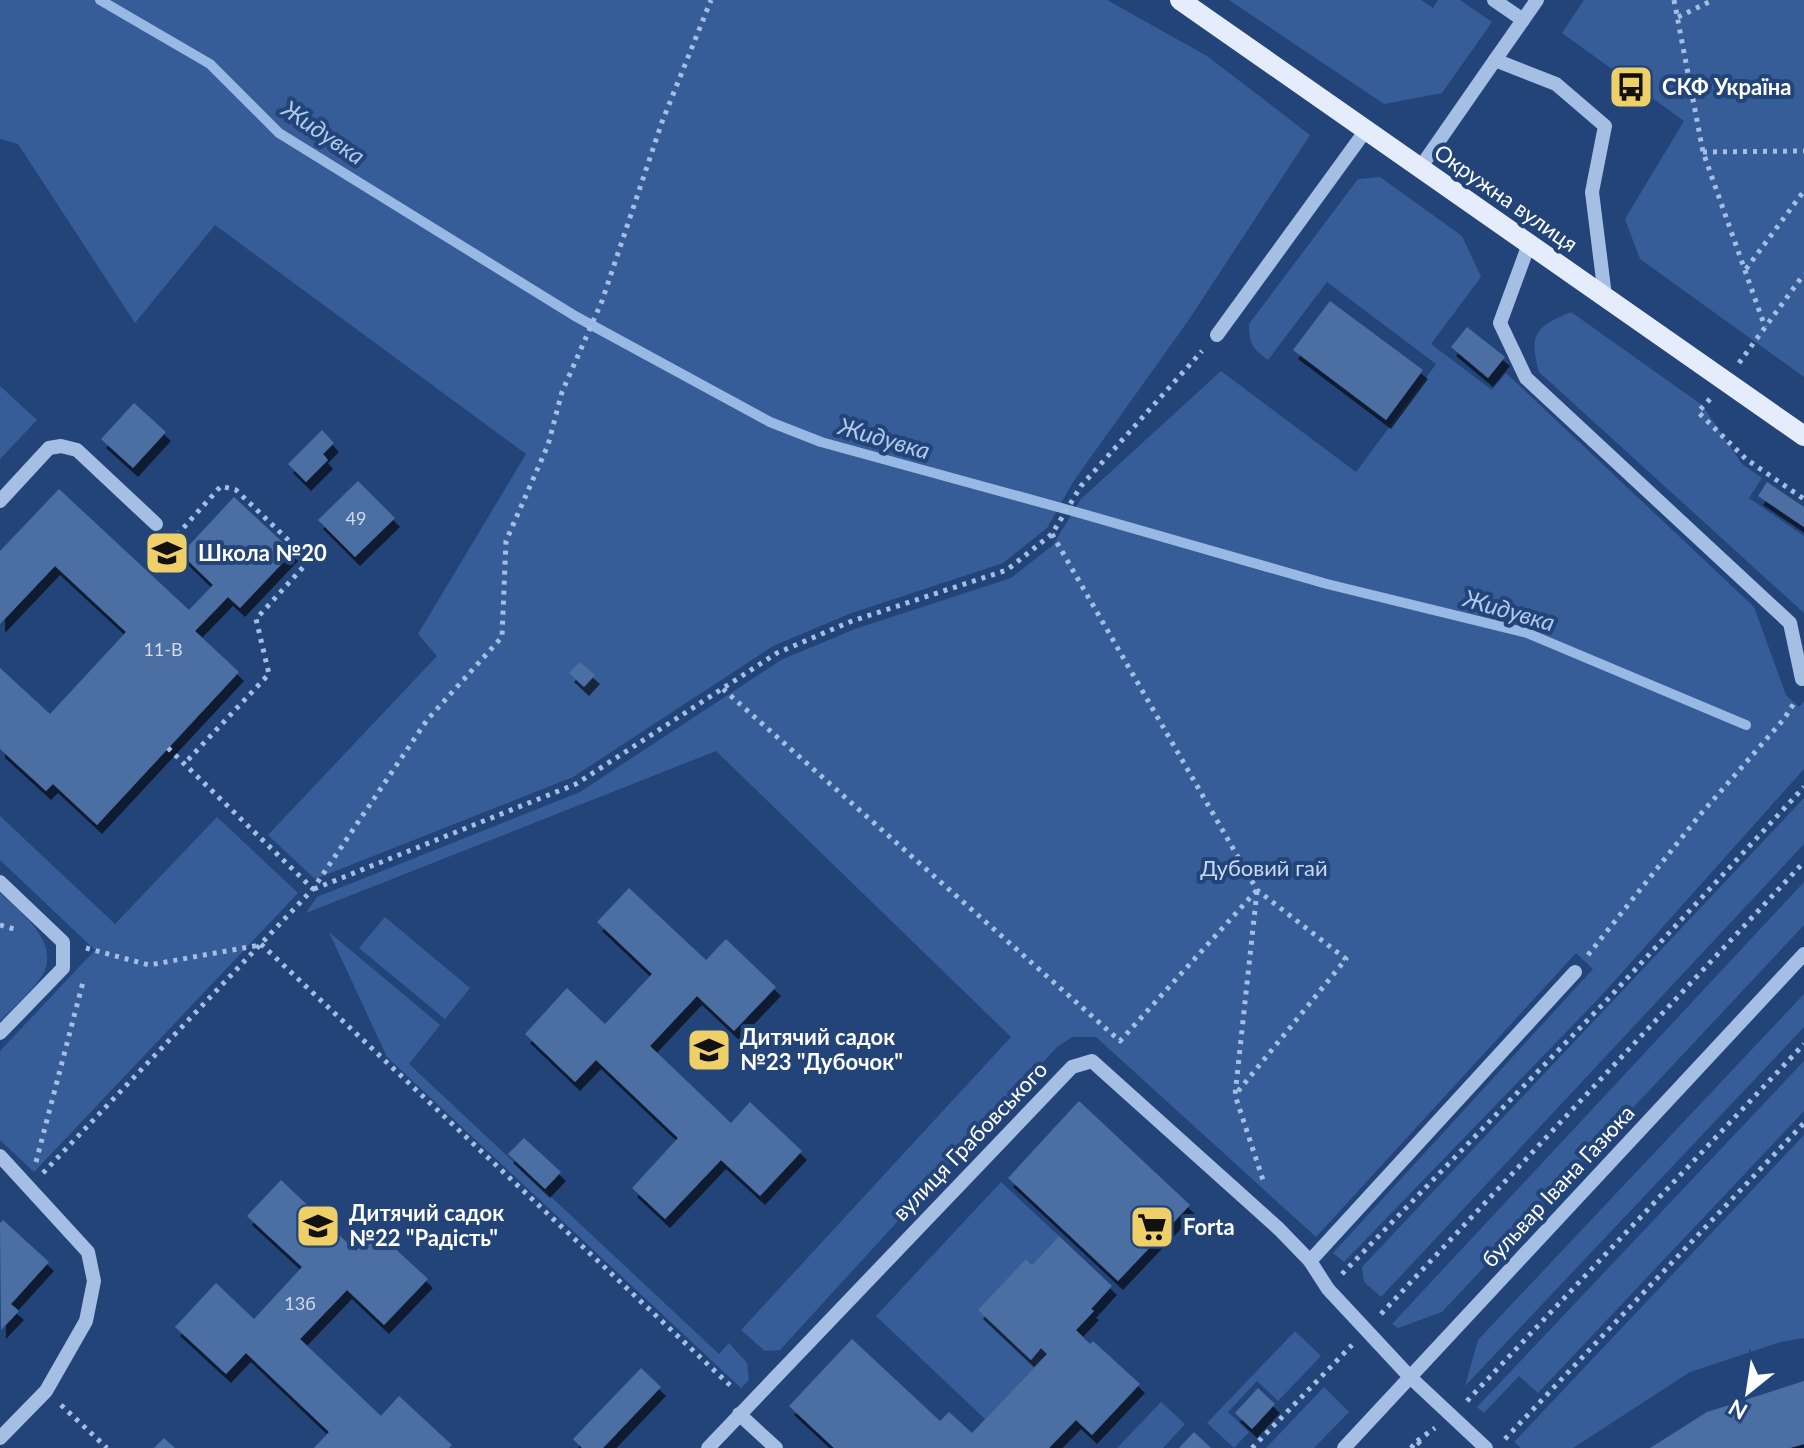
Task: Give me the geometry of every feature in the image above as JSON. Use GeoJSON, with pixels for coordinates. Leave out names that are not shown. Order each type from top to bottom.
{"type":"FeatureCollection","features":[{"type":"Feature","properties":{"kind":"main road","name":"Окружна вулиця"},"geometry":{"type":"LineString","coordinates":[[1180,0],[1804,436]]}},
{"type":"Feature","properties":{"kind":"street"},"geometry":{"type":"LineString","coordinates":[[1494,0],[1523,20]]}},
{"type":"Feature","properties":{"kind":"street"},"geometry":{"type":"LineString","coordinates":[[1420,168],[1537,0]]}},
{"type":"Feature","properties":{"kind":"street"},"geometry":{"type":"LineString","coordinates":[[1495,60],[1556,84],[1605,126],[1592,192],[1605,296]]}},
{"type":"Feature","properties":{"kind":"street"},"geometry":{"type":"LineString","coordinates":[[1217,335],[1366,130]]}},
{"type":"Feature","properties":{"kind":"street"},"geometry":{"type":"LineString","coordinates":[[1529,244],[1500,323],[1526,378],[1790,623],[1802,679]]}},
{"type":"Feature","properties":{"kind":"street"},"geometry":{"type":"LineString","coordinates":[[0,501],[49,448],[61,446],[77,450],[156,524]]}},
{"type":"Feature","properties":{"kind":"street"},"geometry":{"type":"LineString","coordinates":[[0,882],[63,942],[63,968],[0,1033]]}},
{"type":"Feature","properties":{"kind":"street","name":"бульвар Івана Газюка"},"geometry":{"type":"LineString","coordinates":[[1344,1448],[1804,954]]}},
{"type":"Feature","properties":{"kind":"street"},"geometry":{"type":"LineString","coordinates":[[1310,1261],[1575,972]]}},
{"type":"Feature","properties":{"kind":"street","name":"вулиця Грабовського"},"geometry":{"type":"LineString","coordinates":[[708,1448],[1072,1067],[1092,1061],[1310,1261],[1328,1289],[1410,1377],[1486,1448]]}},
{"type":"Feature","properties":{"kind":"street"},"geometry":{"type":"LineString","coordinates":[[0,1156],[88,1252],[94,1281],[86,1321],[46,1391],[0,1438]]}},
{"type":"Feature","properties":{"kind":"street"},"geometry":{"type":"LineString","coordinates":[[744,1409],[776,1448]]}},
{"type":"Feature","properties":{"kind":"path"},"geometry":{"type":"LineString","coordinates":[[29,1187],[313,889],[427,720],[502,637],[506,541],[548,445],[562,392],[602,301],[662,122],[711,0]]}},
{"type":"Feature","properties":{"kind":"path"},"geometry":{"type":"LineString","coordinates":[[1674,0],[1703,152],[1765,327]]}},
{"type":"Feature","properties":{"kind":"path"},"geometry":{"type":"LineString","coordinates":[[1678,17],[1713,0]]}},
{"type":"Feature","properties":{"kind":"path"},"geometry":{"type":"LineString","coordinates":[[1703,152],[1804,151]]}},
{"type":"Feature","properties":{"kind":"path"},"geometry":{"type":"LineString","coordinates":[[1745,270],[1804,191]]}},
{"type":"Feature","properties":{"kind":"path"},"geometry":{"type":"LineString","coordinates":[[313,889],[576,784],[777,653],[840,626],[1007,570],[1052,534],[1081,486],[1217,335]]}},
{"type":"Feature","properties":{"kind":"path"},"geometry":{"type":"LineString","coordinates":[[156,524],[173,540],[221,486],[236,490],[306,557],[306,564],[256,619],[269,674],[184,764]]}},
{"type":"Feature","properties":{"kind":"path"},"geometry":{"type":"LineString","coordinates":[[1052,534],[1257,890],[1346,959],[1235,1095]]}},
{"type":"Feature","properties":{"kind":"path"},"geometry":{"type":"LineString","coordinates":[[1575,972],[1699,816],[1784,719],[1799,695],[1802,679]]}},
{"type":"Feature","properties":{"kind":"path"},"geometry":{"type":"LineString","coordinates":[[723,689],[1120,1041],[1257,890]]}},
{"type":"Feature","properties":{"kind":"path"},"geometry":{"type":"LineString","coordinates":[[168,748],[313,889]]}},
{"type":"Feature","properties":{"kind":"path"},"geometry":{"type":"LineString","coordinates":[[1328,1289],[1607,1000],[1804,787]]}},
{"type":"Feature","properties":{"kind":"path"},"geometry":{"type":"LineString","coordinates":[[1252,1448],[1804,862]]}},
{"type":"Feature","properties":{"kind":"path"},"geometry":{"type":"LineString","coordinates":[[1257,890],[1235,1095],[1264,1184]]}},
{"type":"Feature","properties":{"kind":"path"},"geometry":{"type":"LineString","coordinates":[[149,965],[261,944]]}},
{"type":"Feature","properties":{"kind":"path"},"geometry":{"type":"LineString","coordinates":[[261,944],[744,1409]]}},
{"type":"Feature","properties":{"kind":"path"},"geometry":{"type":"LineString","coordinates":[[88,965],[92,950]]}},
{"type":"Feature","properties":{"kind":"path"},"geometry":{"type":"LineString","coordinates":[[29,1187],[84,980]]}},
{"type":"Feature","properties":{"kind":"path"},"geometry":{"type":"LineString","coordinates":[[1452,1416],[1804,1044]]}},
{"type":"Feature","properties":{"kind":"path"},"geometry":{"type":"LineString","coordinates":[[1496,1430],[1506,1439],[1804,1123]]}},
{"type":"Feature","properties":{"kind":"path"},"geometry":{"type":"LineString","coordinates":[[46,1391],[107,1448]]}},
{"type":"Feature","properties":{"kind":"path"},"geometry":{"type":"LineString","coordinates":[[1466,1402],[1476,1411]]}},
{"type":"Feature","properties":{"kind":"path"},"geometry":{"type":"LineString","coordinates":[[1411,1448],[1417,1441],[1424,1448]]}},
{"type":"Feature","properties":{"kind":"green space"},"geometry":{"type":"Polygon","coordinates":[[[0,0],[1107,0],[1207,56],[1310,135],[1188,321],[1073,482],[1047,528],[1003,563],[849,614],[773,646],[573,777],[315,879],[268,835],[437,656],[418,634],[526,454],[215,225],[135,323],[18,144],[0,139],[0,0]]]}},
{"type":"Feature","properties":{"kind":"green space"},"geometry":{"type":"Polygon","coordinates":[[[1229,0],[1421,0],[1433,8],[1438,0],[1460,0],[1492,22],[1442,93],[1384,104],[1229,0]]]}},
{"type":"Feature","properties":{"kind":"green space"},"geometry":{"type":"Polygon","coordinates":[[[1584,0],[1804,0],[1804,377],[1640,259],[1625,219],[1684,121],[1562,33],[1584,0]]]}},
{"type":"Feature","properties":{"kind":"green space","name":"Дубовий гай"},"geometry":{"type":"Polygon","coordinates":[[[1380,177],[1462,236],[1481,277],[1431,344],[1492,390],[1506,373],[1754,607],[1786,695],[1799,707],[1804,701],[1804,769],[1601,996],[1344,1262],[1333,1253],[1593,969],[1576,953],[1316,1237],[1096,1037],[1072,1037],[1057,1047],[780,1350],[765,1351],[741,1330],[1011,1037],[716,751],[306,913],[317,897],[580,792],[781,660],[855,629],[1011,578],[1053,545],[1081,499],[1221,371],[1356,472],[1436,364],[1327,282],[1268,360],[1253,345],[1249,324],[1358,179],[1380,177]]]}},
{"type":"Feature","properties":{"kind":"green space"},"geometry":{"type":"Polygon","coordinates":[[[1571,312],[1702,405],[1742,464],[1762,478],[1749,498],[1804,536],[1804,613],[1539,372],[1535,348],[1538,333],[1550,322],[1571,312]]]}},
{"type":"Feature","properties":{"kind":"green space"},"geometry":{"type":"Polygon","coordinates":[[[0,386],[37,420],[0,459],[0,386]]]}},
{"type":"Feature","properties":{"kind":"green space"},"geometry":{"type":"Polygon","coordinates":[[[1804,798],[1804,844],[1381,1297],[1364,1282],[1362,1267],[1804,798]]]}},
{"type":"Feature","properties":{"kind":"green space"},"geometry":{"type":"Polygon","coordinates":[[[0,816],[115,924],[217,817],[298,893],[34,1172],[0,1140],[0,1051],[95,950],[0,860],[0,816]]]}},
{"type":"Feature","properties":{"kind":"green space"},"geometry":{"type":"Polygon","coordinates":[[[1804,882],[1804,925],[1442,1312],[1398,1328],[1392,1324],[1804,882]]]}},
{"type":"Feature","properties":{"kind":"green space"},"geometry":{"type":"Polygon","coordinates":[[[0,893],[38,932],[47,955],[46,967],[39,980],[0,1021],[0,893]]]}},
{"type":"Feature","properties":{"kind":"green space"},"geometry":{"type":"Polygon","coordinates":[[[385,917],[470,988],[445,1019],[359,948],[385,917]]]}},
{"type":"Feature","properties":{"kind":"green space"},"geometry":{"type":"Polygon","coordinates":[[[329,932],[440,1025],[409,1064],[719,1354],[729,1343],[747,1363],[749,1380],[741,1388],[387,1057],[329,932]]]}},
{"type":"Feature","properties":{"kind":"green space"},"geometry":{"type":"Polygon","coordinates":[[[1804,994],[1804,1027],[1465,1386],[1478,1340],[1804,994]]]}},
{"type":"Feature","properties":{"kind":"green space"},"geometry":{"type":"Polygon","coordinates":[[[1804,1061],[1804,1111],[1538,1393],[1519,1376],[1484,1413],[1477,1407],[1804,1061]]]}},
{"type":"Feature","properties":{"kind":"green space"},"geometry":{"type":"Polygon","coordinates":[[[1804,1135],[1804,1338],[1781,1342],[1690,1372],[1573,1448],[1521,1448],[1514,1442],[1804,1135]]]}},
{"type":"Feature","properties":{"kind":"green space"},"geometry":{"type":"Polygon","coordinates":[[[1001,1182],[1059,1236],[1032,1265],[1027,1260],[1031,1359],[1041,1348],[1047,1354],[985,1419],[876,1316],[1001,1182]]]}},
{"type":"Feature","properties":{"kind":"green space"},"geometry":{"type":"Polygon","coordinates":[[[1295,1331],[1321,1356],[1278,1401],[1257,1381],[1228,1412],[1249,1432],[1234,1448],[1207,1423],[1295,1331]]]}},
{"type":"Feature","properties":{"kind":"green space"},"geometry":{"type":"Polygon","coordinates":[[[1324,1387],[1349,1412],[1314,1448],[1266,1448],[1324,1387]]]}},
{"type":"Feature","properties":{"kind":"green space"},"geometry":{"type":"Polygon","coordinates":[[[1161,1402],[1185,1424],[1163,1448],[1117,1448],[1161,1402]]]}},
{"type":"Feature","properties":{"kind":"building"},"geometry":{"type":"Polygon","coordinates":[[[1330,301],[1423,370],[1386,420],[1293,350],[1330,301]]]}},
{"type":"Feature","properties":{"kind":"building"},"geometry":{"type":"Polygon","coordinates":[[[1467,327],[1505,357],[1488,378],[1451,347],[1467,327]]]}},
{"type":"Feature","properties":{"kind":"building"},"geometry":{"type":"Polygon","coordinates":[[[134,403],[166,432],[133,468],[101,439],[134,403]]]}},
{"type":"Feature","properties":{"kind":"building"},"geometry":{"type":"Polygon","coordinates":[[[322,430],[334,443],[323,454],[328,460],[306,482],[288,464],[322,430]]]}},
{"type":"Feature","properties":{"kind":"building"},"geometry":{"type":"Polygon","coordinates":[[[358,481],[395,518],[355,557],[318,520],[358,481]]]}},
{"type":"Feature","properties":{"kind":"building"},"geometry":{"type":"Polygon","coordinates":[[[1767,482],[1804,507],[1804,527],[1758,496],[1767,482]]]}},
{"type":"Feature","properties":{"kind":"building"},"geometry":{"type":"Polygon","coordinates":[[[59,489],[189,610],[213,585],[181,554],[234,497],[293,552],[240,608],[228,597],[195,631],[239,672],[97,825],[53,784],[46,791],[0,749],[0,668],[50,714],[126,632],[55,566],[0,624],[0,551],[59,489]]]}},
{"type":"Feature","properties":{"kind":"building"},"geometry":{"type":"Polygon","coordinates":[[[580,662],[595,675],[584,687],[569,673],[580,662]]]}},
{"type":"Feature","properties":{"kind":"building"},"geometry":{"type":"Polygon","coordinates":[[[629,888],[706,960],[726,939],[776,987],[734,1031],[697,996],[650,1046],[731,1123],[750,1102],[802,1151],[760,1196],[721,1160],[665,1219],[632,1188],[678,1138],[596,1060],[575,1082],[525,1034],[567,988],[605,1024],[652,974],[597,922],[629,888]]]}},
{"type":"Feature","properties":{"kind":"building"},"geometry":{"type":"Polygon","coordinates":[[[1079,1101],[1190,1205],[1118,1281],[1008,1178],[1079,1101]]]}},
{"type":"Feature","properties":{"kind":"building"},"geometry":{"type":"Polygon","coordinates":[[[524,1138],[561,1172],[545,1189],[508,1154],[524,1138]]]}},
{"type":"Feature","properties":{"kind":"building"},"geometry":{"type":"Polygon","coordinates":[[[281,1180],[356,1251],[375,1230],[428,1279],[384,1325],[347,1290],[300,1339],[381,1416],[399,1396],[452,1445],[449,1448],[314,1448],[329,1432],[246,1353],[226,1374],[175,1327],[216,1283],[254,1319],[302,1267],[247,1216],[281,1180]]]}},
{"type":"Feature","properties":{"kind":"building"},"geometry":{"type":"Polygon","coordinates":[[[3,1220],[49,1262],[11,1304],[19,1311],[1,1330],[0,1223],[3,1220]]]}},
{"type":"Feature","properties":{"kind":"building"},"geometry":{"type":"Polygon","coordinates":[[[1059,1236],[1112,1286],[1076,1330],[1090,1344],[1093,1341],[1140,1384],[1092,1435],[1076,1420],[1049,1448],[834,1448],[789,1406],[852,1339],[940,1421],[949,1412],[972,1433],[1047,1354],[1041,1348],[1031,1360],[978,1310],[1026,1259],[1032,1265],[1059,1236]]]}},
{"type":"Feature","properties":{"kind":"building"},"geometry":{"type":"Polygon","coordinates":[[[641,1368],[661,1387],[603,1448],[582,1448],[573,1439],[641,1368]]]}},
{"type":"Feature","properties":{"kind":"building"},"geometry":{"type":"Polygon","coordinates":[[[1804,1381],[1804,1444],[1790,1448],[1650,1448],[1707,1412],[1804,1381]]]}},
{"type":"Feature","properties":{"kind":"building"},"geometry":{"type":"Polygon","coordinates":[[[1258,1388],[1275,1404],[1252,1429],[1235,1413],[1258,1388]]]}},
{"type":"Feature","properties":{"kind":"building"},"geometry":{"type":"Polygon","coordinates":[[[1194,1432],[1211,1448],[1179,1448],[1194,1432]]]}},
{"type":"Feature","properties":{"kind":"building"},"geometry":{"type":"Polygon","coordinates":[[[164,1438],[175,1448],[154,1448],[164,1438]]]}},
{"type":"Feature","properties":{"kind":"waterway","name":"Жидувка"},"geometry":{"type":"LineString","coordinates":[[100,0],[210,64],[279,133],[575,316],[770,422],[821,442],[1327,584],[1527,633],[1746,725]]}},
{"type":"Feature","properties":{"kind":"place","name":"СКФ Україна"},"geometry":{"type":"Point","coordinates":[1631,87]}},
{"type":"Feature","properties":{"kind":"place","name":"Школа №20"},"geometry":{"type":"Point","coordinates":[167,553]}},
{"type":"Feature","properties":{"kind":"place","name":"Дитячий садок №23 \"Дубочок\""},"geometry":{"type":"Point","coordinates":[709,1050]}},
{"type":"Feature","properties":{"kind":"place","name":"Дитячий садок №22 \"Радість\""},"geometry":{"type":"Point","coordinates":[318,1226]}},
{"type":"Feature","properties":{"kind":"place","name":"Forta"},"geometry":{"type":"Point","coordinates":[1152,1227]}}]}
